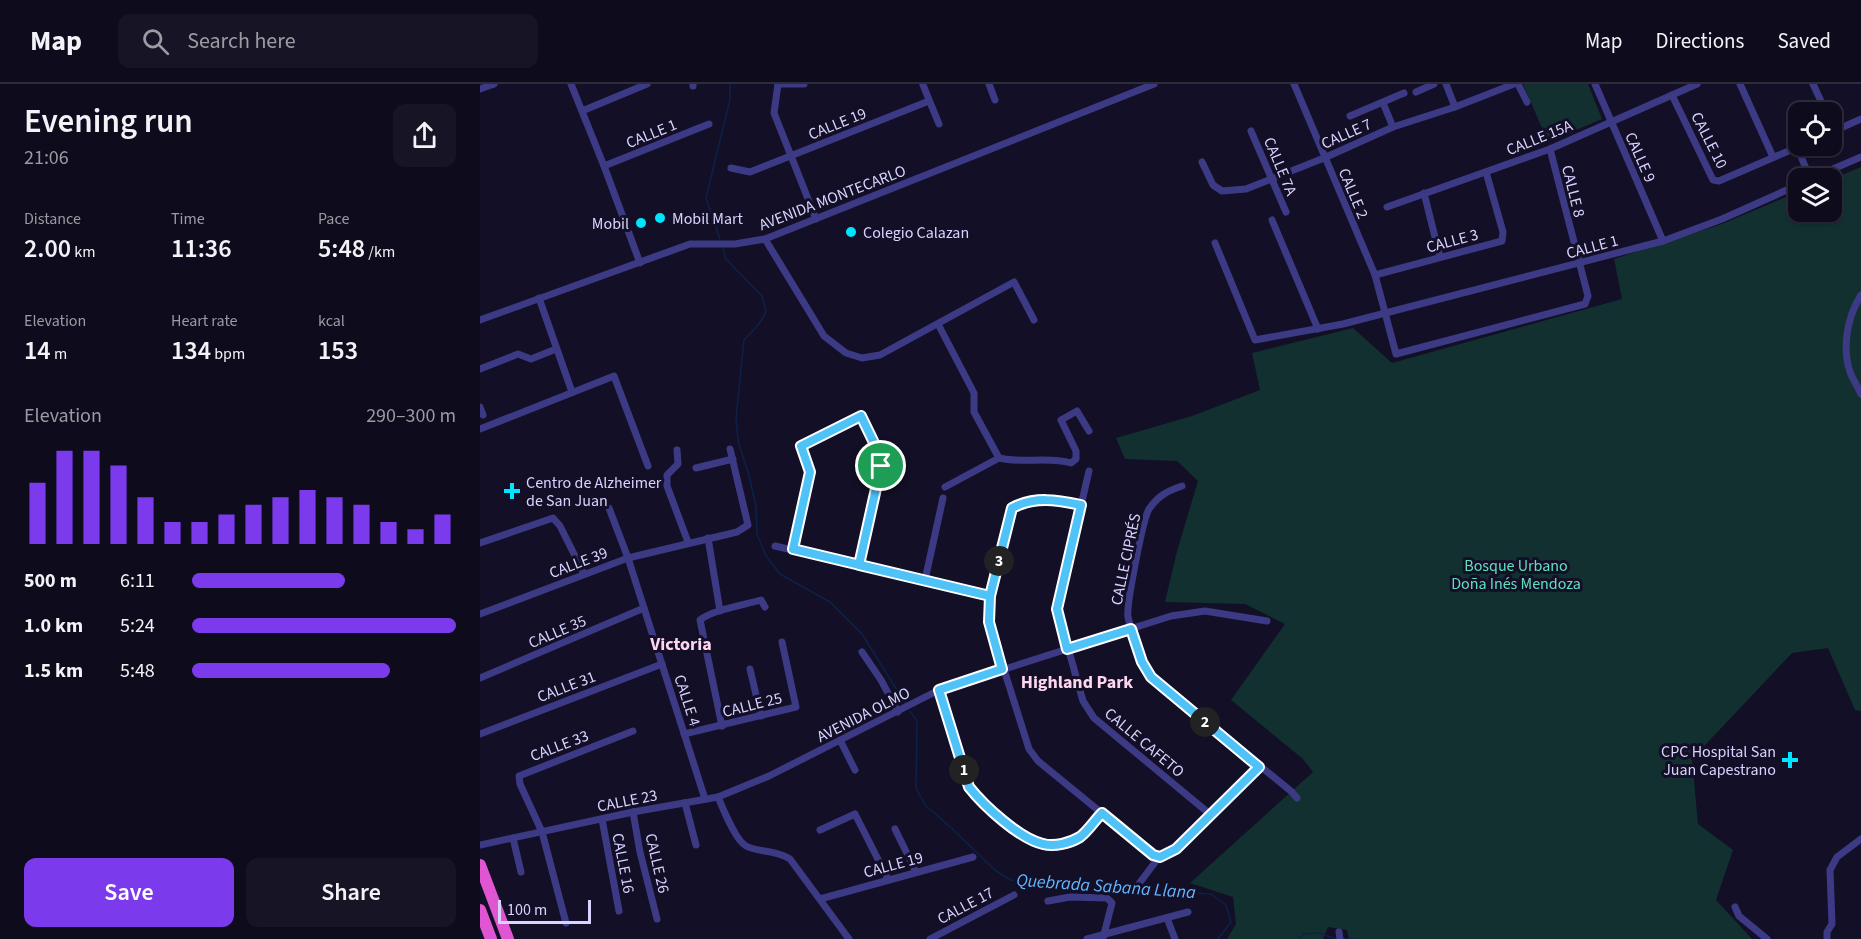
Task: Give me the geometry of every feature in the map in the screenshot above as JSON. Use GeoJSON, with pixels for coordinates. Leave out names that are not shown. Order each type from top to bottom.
{"type":"FeatureCollection","features":[{"type":"Feature","properties":{"kind":"highway"},"geometry":{"type":"LineString","coordinates":[[480,865],[508,939]]}},
{"type":"Feature","properties":{"kind":"highway"},"geometry":{"type":"LineString","coordinates":[[480,910],[489,938]]}},
{"type":"Feature","properties":{"kind":"street"},"geometry":{"type":"LineString","coordinates":[[480,89],[494,84]]}},
{"type":"Feature","properties":{"kind":"street"},"geometry":{"type":"LineString","coordinates":[[571,84],[640,263]]}},
{"type":"Feature","properties":{"kind":"street"},"geometry":{"type":"LineString","coordinates":[[582,111],[647,84]]}},
{"type":"Feature","properties":{"kind":"street"},"geometry":{"type":"LineString","coordinates":[[804,84],[778,84],[774,113],[816,219]]}},
{"type":"Feature","properties":{"kind":"street"},"geometry":{"type":"LineString","coordinates":[[989,84],[995,100]]}},
{"type":"Feature","properties":{"kind":"street","name":"AVENIDA MONTECARLO"},"geometry":{"type":"LineString","coordinates":[[480,320],[690,244],[735,244],[765,239],[1154,84]]}},
{"type":"Feature","properties":{"kind":"street","name":"CALLE 2"},"geometry":{"type":"LineString","coordinates":[[1294,84],[1375,275],[1396,354],[1580,305]]}},
{"type":"Feature","properties":{"kind":"street"},"geometry":{"type":"LineString","coordinates":[[1416,92],[1434,84]]}},
{"type":"Feature","properties":{"kind":"street"},"geometry":{"type":"LineString","coordinates":[[1446,84],[1455,107]]}},
{"type":"Feature","properties":{"kind":"street","name":"CALLE 7"},"geometry":{"type":"LineString","coordinates":[[1202,162],[1213,185],[1222,191],[1246,189],[1272,180],[1393,127],[1516,84],[1527,102]]}},
{"type":"Feature","properties":{"kind":"street","name":"CALLE 9"},"geometry":{"type":"LineString","coordinates":[[1595,84],[1663,241]]}},
{"type":"Feature","properties":{"kind":"street","name":"CALLE 15A"},"geometry":{"type":"LineString","coordinates":[[1387,207],[1550,149],[1697,84]]}},
{"type":"Feature","properties":{"kind":"street"},"geometry":{"type":"LineString","coordinates":[[1740,84],[1773,157]]}},
{"type":"Feature","properties":{"kind":"street"},"geometry":{"type":"LineString","coordinates":[[1813,84],[1821,102]]}},
{"type":"Feature","properties":{"kind":"street"},"geometry":{"type":"LineString","coordinates":[[923,85],[939,124]]}},
{"type":"Feature","properties":{"kind":"street"},"geometry":{"type":"LineString","coordinates":[[1350,116],[1404,93]]}},
{"type":"Feature","properties":{"kind":"street","name":"CALLE 10"},"geometry":{"type":"LineString","coordinates":[[1672,95],[1713,180],[1719,181],[1788,150]]}},
{"type":"Feature","properties":{"kind":"street","name":"CALLE 19"},"geometry":{"type":"LineString","coordinates":[[731,168],[750,172],[929,101]]}},
{"type":"Feature","properties":{"kind":"street"},"geometry":{"type":"LineString","coordinates":[[1383,103],[1393,127]]}},
{"type":"Feature","properties":{"kind":"street"},"geometry":{"type":"LineString","coordinates":[[1842,126],[1861,119]]}},
{"type":"Feature","properties":{"kind":"street","name":"CALLE 1"},"geometry":{"type":"LineString","coordinates":[[604,166],[709,124]]}},
{"type":"Feature","properties":{"kind":"street","name":"CALLE 7A"},"geometry":{"type":"LineString","coordinates":[[1251,131],[1286,212]]}},
{"type":"Feature","properties":{"kind":"street","name":"CALLE 8"},"geometry":{"type":"LineString","coordinates":[[1550,149],[1588,296],[1585,304],[1580,305]]}},
{"type":"Feature","properties":{"kind":"street"},"geometry":{"type":"LineString","coordinates":[[1835,168],[1861,157]]}},
{"type":"Feature","properties":{"kind":"street","name":"CALLE 3"},"geometry":{"type":"LineString","coordinates":[[1375,275],[1502,241],[1503,232],[1486,172]]}},
{"type":"Feature","properties":{"kind":"street","name":"CALLE 1"},"geometry":{"type":"LineString","coordinates":[[1215,243],[1255,340],[1385,314],[1663,241],[1722,219],[1788,189]]}},
{"type":"Feature","properties":{"kind":"street"},"geometry":{"type":"LineString","coordinates":[[1424,193],[1440,257]]}},
{"type":"Feature","properties":{"kind":"street"},"geometry":{"type":"LineString","coordinates":[[1272,220],[1318,329]]}},
{"type":"Feature","properties":{"kind":"street"},"geometry":{"type":"LineString","coordinates":[[765,239],[824,336],[846,353],[862,358],[880,355],[1014,282],[1034,320]]}},
{"type":"Feature","properties":{"kind":"street"},"geometry":{"type":"LineString","coordinates":[[1861,295],[1847,330],[1846,347],[1850,372],[1861,394]]}},
{"type":"Feature","properties":{"kind":"street"},"geometry":{"type":"LineString","coordinates":[[539,298],[572,392]]}},
{"type":"Feature","properties":{"kind":"street"},"geometry":{"type":"LineString","coordinates":[[938,324],[974,393],[974,412],[999,458]]}},
{"type":"Feature","properties":{"kind":"street"},"geometry":{"type":"LineString","coordinates":[[480,369],[518,354],[531,359],[556,349]]}},
{"type":"Feature","properties":{"kind":"street"},"geometry":{"type":"LineString","coordinates":[[480,429],[614,376],[648,466]]}},
{"type":"Feature","properties":{"kind":"street"},"geometry":{"type":"LineString","coordinates":[[480,407],[483,415]]}},
{"type":"Feature","properties":{"kind":"street"},"geometry":{"type":"LineString","coordinates":[[945,487],[999,458],[1014,462],[1043,459],[1071,463],[1076,459],[1076,451],[1061,420],[1077,411],[1089,431]]}},
{"type":"Feature","properties":{"kind":"street"},"geometry":{"type":"LineString","coordinates":[[793,549],[810,472],[801,446],[861,416],[878,451],[881,466],[859,565]]}},
{"type":"Feature","properties":{"kind":"street","name":"CALLE 39"},"geometry":{"type":"LineString","coordinates":[[480,614],[628,558],[736,532],[748,525],[730,449]]}},
{"type":"Feature","properties":{"kind":"street"},"geometry":{"type":"LineString","coordinates":[[677,450],[678,464],[668,475],[668,486],[688,542]]}},
{"type":"Feature","properties":{"kind":"street"},"geometry":{"type":"LineString","coordinates":[[696,468],[733,459]]}},
{"type":"Feature","properties":{"kind":"street","name":"CALLE CAFETO"},"geometry":{"type":"LineString","coordinates":[[1089,471],[1057,609],[1083,701],[1094,718],[1211,815]]}},
{"type":"Feature","properties":{"kind":"street","name":"CALLE CIPRÉS"},"geometry":{"type":"LineString","coordinates":[[1182,486],[1159,496],[1147,512],[1129,596],[1128,615],[1142,662],[1151,677],[1297,798]]}},
{"type":"Feature","properties":{"kind":"street"},"geometry":{"type":"LineString","coordinates":[[925,580],[944,498]]}},
{"type":"Feature","properties":{"kind":"street"},"geometry":{"type":"LineString","coordinates":[[1081,505],[1050,499],[1024,502],[1012,508],[990,596],[989,622],[1029,749],[1038,761],[1153,855],[1160,857]]}},
{"type":"Feature","properties":{"kind":"street","name":"CALLE 4"},"geometry":{"type":"LineString","coordinates":[[609,508],[628,558],[705,799]]}},
{"type":"Feature","properties":{"kind":"street"},"geometry":{"type":"LineString","coordinates":[[480,543],[553,518],[560,526],[584,574]]}},
{"type":"Feature","properties":{"kind":"street"},"geometry":{"type":"LineString","coordinates":[[708,538],[720,611]]}},
{"type":"Feature","properties":{"kind":"street"},"geometry":{"type":"LineString","coordinates":[[775,546],[990,596]]}},
{"type":"Feature","properties":{"kind":"street"},"geometry":{"type":"LineString","coordinates":[[722,726],[700,620],[702,617],[720,611],[761,600],[765,608]]}},
{"type":"Feature","properties":{"kind":"street","name":"CALLE 35"},"geometry":{"type":"LineString","coordinates":[[480,678],[644,608]]}},
{"type":"Feature","properties":{"kind":"street","name":"AVENIDA OLMO"},"geometry":{"type":"LineString","coordinates":[[718,797],[770,776],[939,690],[1002,669],[1171,616],[1205,611],[1268,621]]}},
{"type":"Feature","properties":{"kind":"street","name":"CALLE 25"},"geometry":{"type":"LineString","coordinates":[[684,734],[796,707],[782,642]]}},
{"type":"Feature","properties":{"kind":"street"},"geometry":{"type":"LineString","coordinates":[[862,652],[882,680],[898,712]]}},
{"type":"Feature","properties":{"kind":"street","name":"CALLE 31"},"geometry":{"type":"LineString","coordinates":[[480,734],[662,664]]}},
{"type":"Feature","properties":{"kind":"street"},"geometry":{"type":"LineString","coordinates":[[750,669],[761,716]]}},
{"type":"Feature","properties":{"kind":"street"},"geometry":{"type":"LineString","coordinates":[[939,690],[969,787],[978,798],[1023,835],[1044,845],[1063,844],[1081,836],[1102,813]]}},
{"type":"Feature","properties":{"kind":"street","name":"CALLE 33"},"geometry":{"type":"LineString","coordinates":[[542,832],[519,784],[519,776],[633,730]]}},
{"type":"Feature","properties":{"kind":"street"},"geometry":{"type":"LineString","coordinates":[[840,740],[855,770]]}},
{"type":"Feature","properties":{"kind":"street"},"geometry":{"type":"LineString","coordinates":[[1137,885],[1160,857],[1176,849],[1259,767]]}},
{"type":"Feature","properties":{"kind":"street"},"geometry":{"type":"LineString","coordinates":[[718,797],[740,841],[746,846],[780,852],[790,859],[849,939]]}},
{"type":"Feature","properties":{"kind":"street","name":"CALLE 23"},"geometry":{"type":"LineString","coordinates":[[480,845],[633,812],[718,797]]}},
{"type":"Feature","properties":{"kind":"street"},"geometry":{"type":"LineString","coordinates":[[685,803],[696,845]]}},
{"type":"Feature","properties":{"kind":"street","name":"CALLE 26"},"geometry":{"type":"LineString","coordinates":[[633,812],[640,852],[657,919]]}},
{"type":"Feature","properties":{"kind":"street"},"geometry":{"type":"LineString","coordinates":[[820,830],[855,814],[888,879]]}},
{"type":"Feature","properties":{"kind":"street","name":"CALLE 16"},"geometry":{"type":"LineString","coordinates":[[602,819],[620,911]]}},
{"type":"Feature","properties":{"kind":"street"},"geometry":{"type":"LineString","coordinates":[[895,829],[915,872]]}},
{"type":"Feature","properties":{"kind":"street"},"geometry":{"type":"LineString","coordinates":[[542,832],[566,923]]}},
{"type":"Feature","properties":{"kind":"street"},"geometry":{"type":"LineString","coordinates":[[513,838],[521,872]]}},
{"type":"Feature","properties":{"kind":"street"},"geometry":{"type":"LineString","coordinates":[[1827,939],[1827,932],[1833,924],[1830,870],[1837,857],[1861,839]]}},
{"type":"Feature","properties":{"kind":"street","name":"CALLE 19"},"geometry":{"type":"LineString","coordinates":[[820,899],[973,857]]}},
{"type":"Feature","properties":{"kind":"street","name":"CALLE 17"},"geometry":{"type":"LineString","coordinates":[[930,939],[1014,895]]}},
{"type":"Feature","properties":{"kind":"street"},"geometry":{"type":"LineString","coordinates":[[1048,901],[1070,897],[1107,898],[1112,903],[1102,937]]}},
{"type":"Feature","properties":{"kind":"street"},"geometry":{"type":"LineString","coordinates":[[1735,907],[1739,916],[1767,939]]}},
{"type":"Feature","properties":{"kind":"street"},"geometry":{"type":"LineString","coordinates":[[1087,939],[1102,937],[1188,912]]}},
{"type":"Feature","properties":{"kind":"street"},"geometry":{"type":"LineString","coordinates":[[1167,918],[1175,939]]}},
{"type":"Feature","properties":{"kind":"green space"},"geometry":{"type":"Polygon","coordinates":[[[1523,84],[1588,84],[1602,119],[1548,142],[1523,84]]]}},
{"type":"Feature","properties":{"kind":"green space","name":"Bosque Urbano Doña Inés Mendoza"},"geometry":{"type":"Polygon","coordinates":[[[1861,167],[1861,711],[1855,710],[1828,648],[1792,653],[1692,759],[1698,824],[1733,850],[1716,900],[1752,939],[1349,939],[1347,930],[1328,927],[1323,939],[1227,939],[1236,924],[1233,897],[1190,883],[1313,772],[1303,759],[1231,700],[1285,624],[1245,604],[1165,602],[1177,551],[1198,481],[1177,461],[1125,459],[1116,438],[1192,416],[1260,390],[1252,353],[1353,328],[1392,363],[1622,299],[1614,259],[1722,224],[1788,196],[1788,222],[1842,222],[1842,175],[1861,167]]]}},
{"type":"Feature","properties":{"kind":"waterway","name":"Quebrada Sabana Llana"},"geometry":{"type":"LineString","coordinates":[[720,239],[706,198],[730,99],[730,84]]}},
{"type":"Feature","properties":{"kind":"waterway","name":"Quebrada Sabana Llana"},"geometry":{"type":"LineString","coordinates":[[723,249],[726,259],[762,296],[766,312],[759,324],[744,340],[736,418],[738,441],[756,507],[757,534],[766,556],[780,574],[830,602],[862,634],[905,703]]}},
{"type":"Feature","properties":{"kind":"waterway","name":"Quebrada Sabana Llana"},"geometry":{"type":"LineString","coordinates":[[910,711],[917,721],[916,788],[925,805],[996,871],[1011,880],[1043,884],[1211,894],[1226,905],[1231,922],[1218,939]]}},
{"type":"Feature","properties":{"kind":"waterway","name":"Quebrada Sabana Llana"},"geometry":{"type":"LineString","coordinates":[[1299,939],[1304,934],[1319,933],[1336,939]]}},
{"type":"Feature","properties":{"kind":"waterway","name":"Quebrada Sabana Llana"},"geometry":{"type":"LineString","coordinates":[[1344,939],[1355,939]]}},
{"type":"Feature","properties":{"kind":"place","name":"Mobil Mart"},"geometry":{"type":"Point","coordinates":[660,218]}},
{"type":"Feature","properties":{"kind":"place","name":"Mobil"},"geometry":{"type":"Point","coordinates":[641,223]}},
{"type":"Feature","properties":{"kind":"place","name":"Colegio Calazan"},"geometry":{"type":"Point","coordinates":[851,232]}},
{"type":"Feature","properties":{"kind":"place","name":"Centro de Alzheimer de San Juan"},"geometry":{"type":"Point","coordinates":[512,491]}},
{"type":"Feature","properties":{"kind":"place","name":"CPC Hospital San Juan Capestrano"},"geometry":{"type":"Point","coordinates":[1790,760]}},
{"type":"Feature","properties":{"kind":"district","name":"Victoria"},"geometry":{"type":"Point","coordinates":[681,644]}},
{"type":"Feature","properties":{"kind":"district","name":"Highland Park"},"geometry":{"type":"Point","coordinates":[1077,682]}},
{"type":"Feature","properties":{"kind":"route"},"geometry":{"type":"LineString","coordinates":[[881,466],[859,565],[990,596],[989,622],[1002,669],[939,690],[969,787],[978,798],[1023,835],[1044,845],[1063,844],[1081,836],[1102,813],[1153,855],[1160,857],[1176,849],[1259,767],[1151,677],[1142,662],[1131,629],[1067,649],[1057,609],[1081,505],[1050,499],[1024,502],[1012,508],[990,596],[925,580],[859,565],[793,549],[810,472],[801,446],[861,416],[878,451],[881,466]]}}]}
